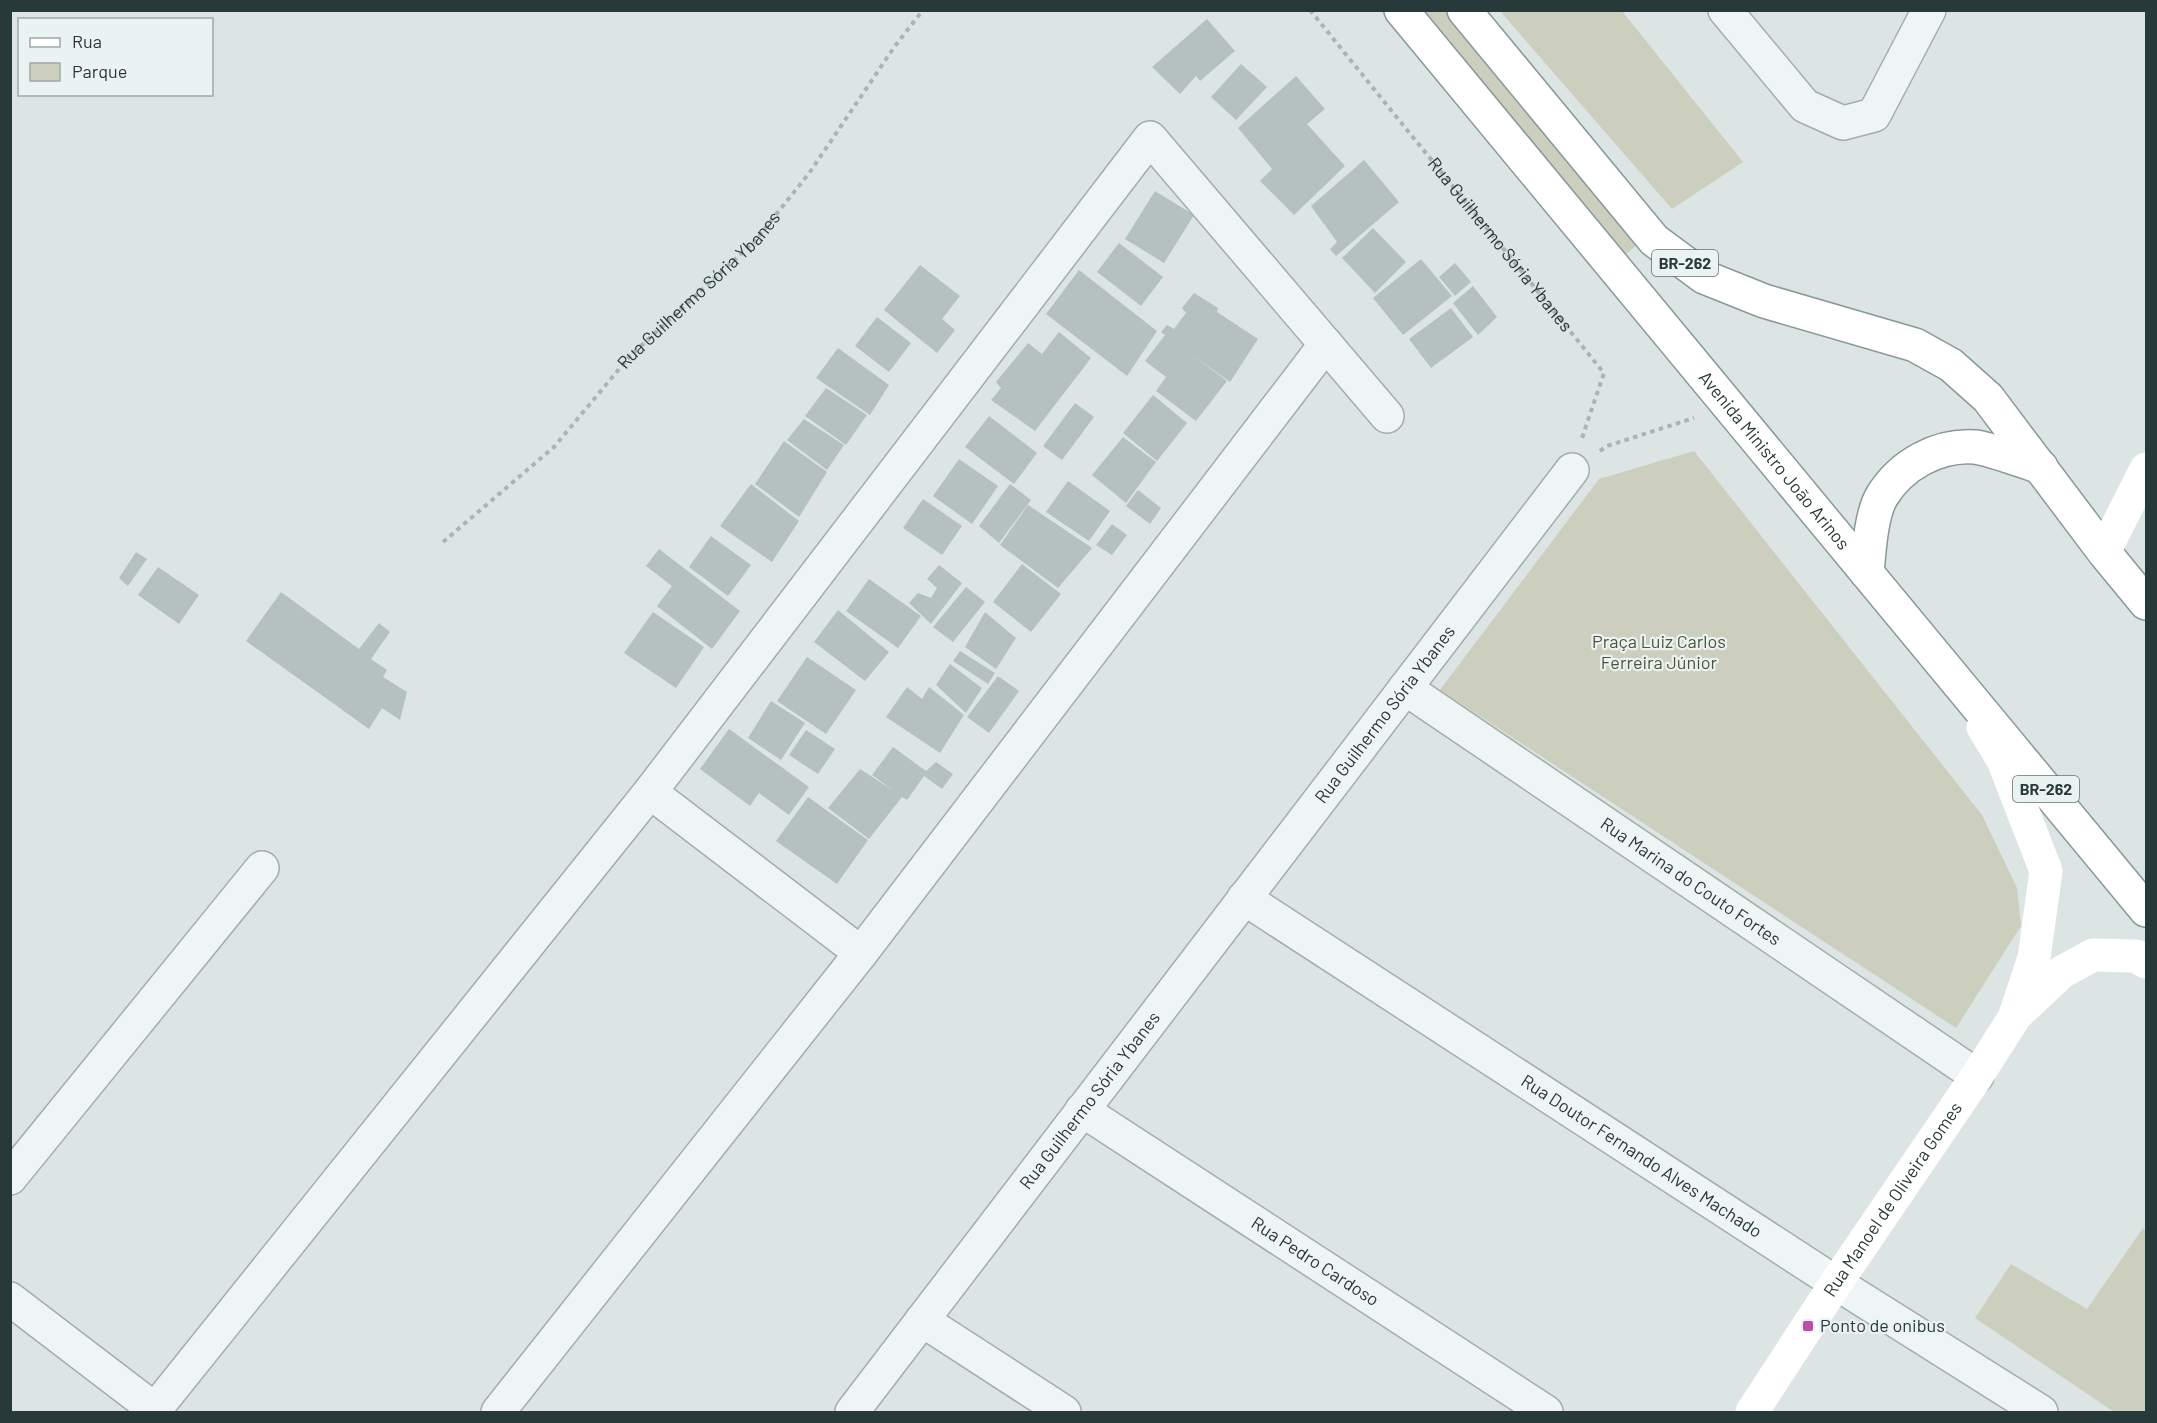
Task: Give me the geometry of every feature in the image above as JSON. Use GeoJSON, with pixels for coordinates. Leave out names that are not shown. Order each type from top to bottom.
{"type":"FeatureCollection","features":[{"type":"Feature","properties":{"kind":"main road","name":"Avenida Ministro João Arinos"},"geometry":{"type":"LineString","coordinates":[[1401,10],[2146,910]]}},
{"type":"Feature","properties":{"kind":"main road","name":"BR-262"},"geometry":{"type":"LineString","coordinates":[[1464,10],[1654,240],[1704,277],[1764,301],[1915,345],[1951,365],[1988,398],[2104,552],[2146,603]]}},
{"type":"Feature","properties":{"kind":"main road"},"geometry":{"type":"LineString","coordinates":[[1866,573],[1871,534],[1881,497],[1905,468],[1938,451],[1976,447],[2042,468]]}},
{"type":"Feature","properties":{"kind":"main road"},"geometry":{"type":"LineString","coordinates":[[2104,552],[2146,469]]}},
{"type":"Feature","properties":{"kind":"main road","name":"Rua Manoel de Oliveira Gomes"},"geometry":{"type":"LineString","coordinates":[[1946,667],[2003,760],[2046,871],[2034,958],[2014,1018]]}},
{"type":"Feature","properties":{"kind":"main road","name":"Rua Manoel de Oliveira Gomes"},"geometry":{"type":"LineString","coordinates":[[1752,1413],[1836,1283],[2014,1018],[2062,972],[2093,956],[2136,956],[2146,962]]}},
{"type":"Feature","properties":{"kind":"street"},"geometry":{"type":"LineString","coordinates":[[1725,10],[1804,106],[1843,123],[1874,116],[1929,10]]}},
{"type":"Feature","properties":{"kind":"street"},"geometry":{"type":"LineString","coordinates":[[10,1299],[155,1412],[650,792],[1150,138],[1388,416]]}},
{"type":"Feature","properties":{"kind":"street"},"geometry":{"type":"LineString","coordinates":[[498,1413],[861,953],[1326,344]]}},
{"type":"Feature","properties":{"kind":"street","name":"Rua Guilhermo Sória Ybanes"},"geometry":{"type":"LineString","coordinates":[[852,1413],[1572,470]]}},
{"type":"Feature","properties":{"kind":"street","name":"Rua Marina do Couto Fortes"},"geometry":{"type":"LineString","coordinates":[[1405,688],[1977,1076]]}},
{"type":"Feature","properties":{"kind":"street"},"geometry":{"type":"LineString","coordinates":[[650,792],[861,953]]}},
{"type":"Feature","properties":{"kind":"street"},"geometry":{"type":"LineString","coordinates":[[10,1178],[262,868]]}},
{"type":"Feature","properties":{"kind":"street","name":"Rua Doutor Fernando Alves Machado"},"geometry":{"type":"LineString","coordinates":[[1244,898],[1836,1283],[2041,1413]]}},
{"type":"Feature","properties":{"kind":"street","name":"Rua Pedro Cardoso"},"geometry":{"type":"LineString","coordinates":[[1082,1110],[1546,1413]]}},
{"type":"Feature","properties":{"kind":"street"},"geometry":{"type":"LineString","coordinates":[[922,1320],[1064,1413]]}},
{"type":"Feature","properties":{"kind":"path","name":"Rua Guilhermo Sória Ybanes"},"geometry":{"type":"LineString","coordinates":[[443,542],[554,447],[630,356],[755,241],[810,172],[895,46],[923,10]]}},
{"type":"Feature","properties":{"kind":"path","name":"Rua Guilhermo Sória Ybanes"},"geometry":{"type":"LineString","coordinates":[[1310,10],[1604,373],[1572,470]]}},
{"type":"Feature","properties":{"kind":"path"},"geometry":{"type":"LineString","coordinates":[[1572,470],[1607,446],[1729,406]]}},
{"type":"Feature","properties":{"kind":"green space"},"geometry":{"type":"Polygon","coordinates":[[[1416,11],[1446,11],[1638,244],[1619,260],[1416,11]]]}},
{"type":"Feature","properties":{"kind":"green space"},"geometry":{"type":"Polygon","coordinates":[[[1500,11],[1622,11],[1743,162],[1672,209],[1500,11]]]}},
{"type":"Feature","properties":{"kind":"green space","name":"Praça Luiz Carlos Ferreira Júnior"},"geometry":{"type":"Polygon","coordinates":[[[1694,451],[1982,815],[2017,888],[2021,926],[1956,1028],[1440,690],[1599,479],[1694,451]]]}},
{"type":"Feature","properties":{"kind":"green space"},"geometry":{"type":"Polygon","coordinates":[[[2143,1228],[2146,1231],[2146,1412],[2114,1412],[1975,1318],[2011,1264],[2087,1309],[2143,1228]]]}},
{"type":"Feature","properties":{"kind":"building"},"geometry":{"type":"Polygon","coordinates":[[[1207,19],[1235,51],[1200,81],[1196,76],[1180,94],[1152,67],[1207,19]]]}},
{"type":"Feature","properties":{"kind":"building"},"geometry":{"type":"Polygon","coordinates":[[[1241,64],[1267,87],[1236,120],[1211,97],[1241,64]]]}},
{"type":"Feature","properties":{"kind":"building"},"geometry":{"type":"Polygon","coordinates":[[[1296,76],[1325,109],[1307,124],[1345,166],[1294,215],[1260,181],[1272,169],[1238,128],[1296,76]]]}},
{"type":"Feature","properties":{"kind":"building"},"geometry":{"type":"Polygon","coordinates":[[[1364,160],[1399,202],[1336,256],[1330,249],[1337,242],[1311,206],[1364,160]]]}},
{"type":"Feature","properties":{"kind":"building"},"geometry":{"type":"Polygon","coordinates":[[[1155,191],[1194,215],[1164,263],[1125,239],[1155,191]]]}},
{"type":"Feature","properties":{"kind":"building"},"geometry":{"type":"Polygon","coordinates":[[[1373,228],[1406,262],[1375,293],[1342,258],[1373,228]]]}},
{"type":"Feature","properties":{"kind":"building"},"geometry":{"type":"Polygon","coordinates":[[[1119,243],[1163,277],[1141,306],[1097,272],[1119,243]]]}},
{"type":"Feature","properties":{"kind":"building"},"geometry":{"type":"Polygon","coordinates":[[[1421,259],[1452,296],[1403,335],[1373,298],[1421,259]]]}},
{"type":"Feature","properties":{"kind":"building"},"geometry":{"type":"Polygon","coordinates":[[[1455,263],[1471,282],[1455,296],[1439,277],[1455,263]]]}},
{"type":"Feature","properties":{"kind":"building"},"geometry":{"type":"Polygon","coordinates":[[[920,265],[960,296],[942,319],[955,330],[937,353],[884,310],[920,265]]]}},
{"type":"Feature","properties":{"kind":"building"},"geometry":{"type":"Polygon","coordinates":[[[1079,270],[1157,331],[1127,376],[1046,314],[1079,270]]]}},
{"type":"Feature","properties":{"kind":"building"},"geometry":{"type":"Polygon","coordinates":[[[1473,286],[1497,317],[1478,335],[1453,303],[1473,286]]]}},
{"type":"Feature","properties":{"kind":"building"},"geometry":{"type":"Polygon","coordinates":[[[1194,293],[1218,308],[1217,312],[1258,339],[1230,382],[1191,354],[1227,381],[1196,421],[1156,391],[1166,377],[1145,361],[1165,335],[1161,332],[1167,325],[1174,329],[1186,313],[1182,308],[1194,293]]]}},
{"type":"Feature","properties":{"kind":"building"},"geometry":{"type":"Polygon","coordinates":[[[1451,308],[1473,337],[1431,368],[1409,339],[1451,308]]]}},
{"type":"Feature","properties":{"kind":"building"},"geometry":{"type":"Polygon","coordinates":[[[877,317],[911,343],[889,372],[855,346],[877,317]]]}},
{"type":"Feature","properties":{"kind":"building"},"geometry":{"type":"Polygon","coordinates":[[[1059,332],[1091,358],[1035,431],[991,400],[1001,388],[996,382],[1028,343],[1042,354],[1059,332]]]}},
{"type":"Feature","properties":{"kind":"building"},"geometry":{"type":"Polygon","coordinates":[[[838,348],[889,385],[870,415],[816,378],[838,348]]]}},
{"type":"Feature","properties":{"kind":"building"},"geometry":{"type":"Polygon","coordinates":[[[826,388],[867,415],[846,445],[805,416],[826,388]]]}},
{"type":"Feature","properties":{"kind":"building"},"geometry":{"type":"Polygon","coordinates":[[[1153,395],[1187,423],[1157,461],[1123,433],[1153,395]]]}},
{"type":"Feature","properties":{"kind":"building"},"geometry":{"type":"Polygon","coordinates":[[[1075,403],[1094,417],[1062,460],[1043,446],[1075,403]]]}},
{"type":"Feature","properties":{"kind":"building"},"geometry":{"type":"Polygon","coordinates":[[[989,416],[1037,453],[1014,484],[965,447],[989,416]]]}},
{"type":"Feature","properties":{"kind":"building"},"geometry":{"type":"Polygon","coordinates":[[[804,419],[844,445],[827,470],[787,440],[804,419]]]}},
{"type":"Feature","properties":{"kind":"building"},"geometry":{"type":"Polygon","coordinates":[[[1123,437],[1156,462],[1126,503],[1092,475],[1123,437]]]}},
{"type":"Feature","properties":{"kind":"building"},"geometry":{"type":"Polygon","coordinates":[[[784,441],[827,472],[799,517],[755,484],[784,441]]]}},
{"type":"Feature","properties":{"kind":"building"},"geometry":{"type":"Polygon","coordinates":[[[959,459],[998,486],[972,524],[933,496],[959,459]]]}},
{"type":"Feature","properties":{"kind":"building"},"geometry":{"type":"Polygon","coordinates":[[[1068,481],[1110,511],[1089,541],[1046,512],[1068,481]]]}},
{"type":"Feature","properties":{"kind":"building"},"geometry":{"type":"Polygon","coordinates":[[[751,484],[799,521],[772,562],[720,526],[751,484]]]}},
{"type":"Feature","properties":{"kind":"building"},"geometry":{"type":"Polygon","coordinates":[[[1010,484],[1031,500],[999,543],[979,526],[1010,484]]]}},
{"type":"Feature","properties":{"kind":"building"},"geometry":{"type":"Polygon","coordinates":[[[1138,490],[1161,508],[1150,524],[1126,506],[1138,490]]]}},
{"type":"Feature","properties":{"kind":"building"},"geometry":{"type":"Polygon","coordinates":[[[923,499],[962,526],[942,555],[903,528],[923,499]]]}},
{"type":"Feature","properties":{"kind":"building"},"geometry":{"type":"Polygon","coordinates":[[[1028,505],[1092,548],[1058,588],[1000,545],[1028,505]]]}},
{"type":"Feature","properties":{"kind":"building"},"geometry":{"type":"Polygon","coordinates":[[[1112,524],[1127,535],[1112,555],[1096,545],[1112,524]]]}},
{"type":"Feature","properties":{"kind":"building"},"geometry":{"type":"Polygon","coordinates":[[[711,536],[751,565],[728,596],[689,567],[711,536]]]}},
{"type":"Feature","properties":{"kind":"building"},"geometry":{"type":"Polygon","coordinates":[[[659,549],[740,611],[712,649],[657,606],[672,586],[646,566],[659,549]]]}},
{"type":"Feature","properties":{"kind":"building"},"geometry":{"type":"Polygon","coordinates":[[[136,552],[147,559],[128,586],[119,578],[136,552]]]}},
{"type":"Feature","properties":{"kind":"building"},"geometry":{"type":"Polygon","coordinates":[[[1022,564],[1061,594],[1031,632],[993,602],[1022,564]]]}},
{"type":"Feature","properties":{"kind":"building"},"geometry":{"type":"Polygon","coordinates":[[[939,565],[962,583],[931,624],[909,603],[918,593],[931,598],[937,588],[927,579],[939,565]]]}},
{"type":"Feature","properties":{"kind":"building"},"geometry":{"type":"Polygon","coordinates":[[[158,567],[199,595],[179,624],[138,595],[158,567]]]}},
{"type":"Feature","properties":{"kind":"building"},"geometry":{"type":"Polygon","coordinates":[[[869,579],[921,616],[898,648],[846,611],[869,579]]]}},
{"type":"Feature","properties":{"kind":"building"},"geometry":{"type":"Polygon","coordinates":[[[966,587],[985,602],[953,642],[933,627],[966,587]]]}},
{"type":"Feature","properties":{"kind":"building"},"geometry":{"type":"Polygon","coordinates":[[[281,592],[359,649],[379,623],[390,632],[371,659],[387,670],[383,677],[407,692],[400,720],[382,708],[369,729],[246,641],[281,592]]]}},
{"type":"Feature","properties":{"kind":"building"},"geometry":{"type":"Polygon","coordinates":[[[838,610],[889,652],[865,681],[814,642],[838,610]]]}},
{"type":"Feature","properties":{"kind":"building"},"geometry":{"type":"Polygon","coordinates":[[[653,612],[704,647],[676,688],[624,653],[653,612]]]}},
{"type":"Feature","properties":{"kind":"building"},"geometry":{"type":"Polygon","coordinates":[[[985,612],[1016,638],[996,669],[965,647],[985,612]]]}},
{"type":"Feature","properties":{"kind":"building"},"geometry":{"type":"Polygon","coordinates":[[[960,651],[995,673],[988,684],[953,661],[960,651]]]}},
{"type":"Feature","properties":{"kind":"building"},"geometry":{"type":"Polygon","coordinates":[[[807,657],[856,690],[826,734],[777,701],[807,657]]]}},
{"type":"Feature","properties":{"kind":"building"},"geometry":{"type":"Polygon","coordinates":[[[950,664],[982,688],[966,713],[936,685],[950,664]]]}},
{"type":"Feature","properties":{"kind":"building"},"geometry":{"type":"Polygon","coordinates":[[[998,676],[1019,691],[989,733],[967,717],[998,676]]]}},
{"type":"Feature","properties":{"kind":"building"},"geometry":{"type":"Polygon","coordinates":[[[907,687],[922,699],[929,687],[964,715],[940,753],[886,717],[907,687]]]}},
{"type":"Feature","properties":{"kind":"building"},"geometry":{"type":"Polygon","coordinates":[[[771,701],[805,723],[781,760],[748,738],[771,701]]]}},
{"type":"Feature","properties":{"kind":"building"},"geometry":{"type":"Polygon","coordinates":[[[729,729],[809,787],[789,815],[759,793],[750,806],[700,769],[729,729]]]}},
{"type":"Feature","properties":{"kind":"building"},"geometry":{"type":"Polygon","coordinates":[[[806,730],[835,749],[818,774],[789,755],[806,730]]]}},
{"type":"Feature","properties":{"kind":"building"},"geometry":{"type":"Polygon","coordinates":[[[893,747],[926,771],[936,762],[953,774],[942,789],[924,776],[907,800],[902,797],[869,839],[828,808],[860,769],[894,791],[872,775],[893,747]]]}},
{"type":"Feature","properties":{"kind":"building"},"geometry":{"type":"Polygon","coordinates":[[[808,797],[868,840],[837,884],[776,841],[808,797]]]}},
{"type":"Feature","properties":{"kind":"place","name":"Ponto de onibus"},"geometry":{"type":"Point","coordinates":[1808,1326]}}]}
